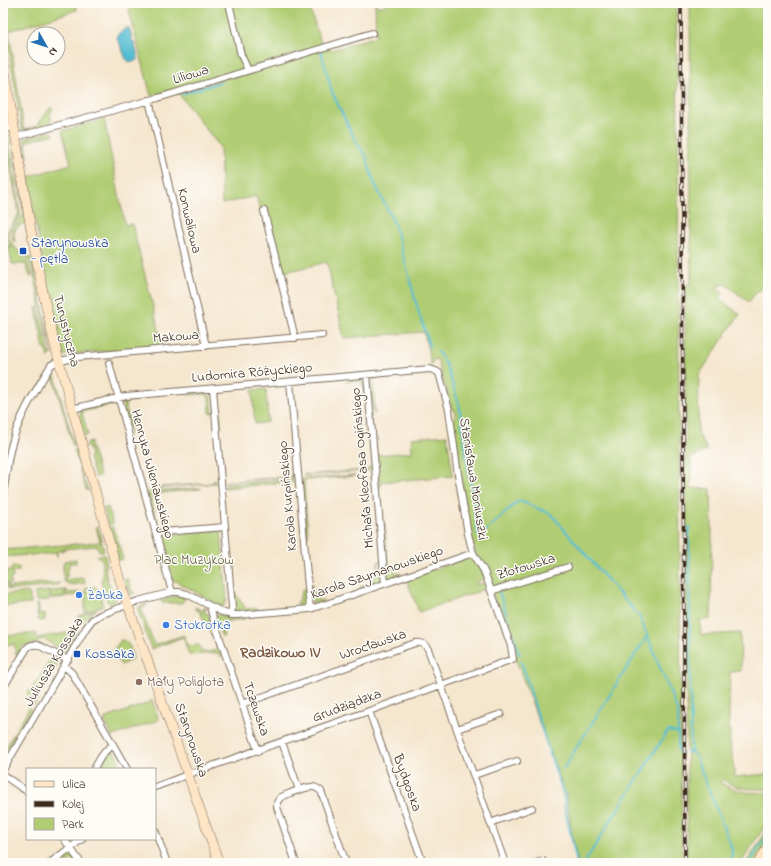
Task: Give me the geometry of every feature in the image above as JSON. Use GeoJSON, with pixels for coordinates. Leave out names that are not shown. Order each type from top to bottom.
{"type":"FeatureCollection","features":[{"type":"Feature","properties":{"kind":"street"},"geometry":{"type":"LineString","coordinates":[[229,3],[242,55],[248,70]]}},
{"type":"Feature","properties":{"kind":"street","name":"Liliowa"},"geometry":{"type":"LineString","coordinates":[[16,137],[149,100],[372,33]]}},
{"type":"Feature","properties":{"kind":"street","name":"Turystyczna"},"geometry":{"type":"LineString","coordinates":[[3,58],[41,283],[50,325],[72,409],[128,604]]}},
{"type":"Feature","properties":{"kind":"street","name":"Konwaliowa"},"geometry":{"type":"LineString","coordinates":[[149,100],[206,346]]}},
{"type":"Feature","properties":{"kind":"street"},"geometry":{"type":"LineString","coordinates":[[3,129],[14,127]]}},
{"type":"Feature","properties":{"kind":"street"},"geometry":{"type":"LineString","coordinates":[[264,211],[295,338]]}},
{"type":"Feature","properties":{"kind":"street","name":"Makowa"},"geometry":{"type":"LineString","coordinates":[[59,361],[94,356],[322,335]]}},
{"type":"Feature","properties":{"kind":"street"},"geometry":{"type":"LineString","coordinates":[[3,495],[10,448],[17,428],[31,399],[51,365],[59,361]]}},
{"type":"Feature","properties":{"kind":"street","name":"Henryka Wieniawskiego"},"geometry":{"type":"LineString","coordinates":[[108,363],[172,592]]}},
{"type":"Feature","properties":{"kind":"street","name":"Ludomira Różyckiego"},"geometry":{"type":"LineString","coordinates":[[72,409],[126,396],[430,369],[435,370]]}},
{"type":"Feature","properties":{"kind":"street","name":"Stanisława Moniuszki"},"geometry":{"type":"LineString","coordinates":[[435,370],[439,373],[449,410],[457,468],[468,534],[473,554],[484,572],[511,646],[513,659]]}},
{"type":"Feature","properties":{"kind":"street","name":"Michała Kleofasa Ogińskiego"},"geometry":{"type":"LineString","coordinates":[[367,375],[385,584]]}},
{"type":"Feature","properties":{"kind":"street","name":"Karola Kurpińskiego"},"geometry":{"type":"LineString","coordinates":[[290,382],[310,608]]}},
{"type":"Feature","properties":{"kind":"street"},"geometry":{"type":"LineString","coordinates":[[213,389],[232,607],[231,615]]}},
{"type":"Feature","properties":{"kind":"street"},"geometry":{"type":"LineString","coordinates":[[156,534],[163,532],[225,527]]}},
{"type":"Feature","properties":{"kind":"street","name":"Karola Szymanowskiego"},"geometry":{"type":"LineString","coordinates":[[128,604],[172,592],[179,592],[187,594],[231,615],[310,608],[329,603],[473,554]]}},
{"type":"Feature","properties":{"kind":"street","name":"Złotowska"},"geometry":{"type":"LineString","coordinates":[[491,591],[568,567]]}},
{"type":"Feature","properties":{"kind":"street","name":"Juliusza Kossaka"},"geometry":{"type":"LineString","coordinates":[[3,770],[92,620],[100,615],[128,604]]}},
{"type":"Feature","properties":{"kind":"street","name":"Starynowska"},"geometry":{"type":"LineString","coordinates":[[128,604],[219,863]]}},
{"type":"Feature","properties":{"kind":"street","name":"Tczewska"},"geometry":{"type":"LineString","coordinates":[[210,606],[258,751]]}},
{"type":"Feature","properties":{"kind":"street","name":"Wrocławska"},"geometry":{"type":"LineString","coordinates":[[242,704],[420,642],[428,649],[441,685]]}},
{"type":"Feature","properties":{"kind":"street"},"geometry":{"type":"LineString","coordinates":[[3,688],[27,648],[29,646],[40,646],[66,663],[67,668],[72,673],[126,768]]}},
{"type":"Feature","properties":{"kind":"street","name":"Grudziądzka"},"geometry":{"type":"LineString","coordinates":[[156,787],[513,659]]}},
{"type":"Feature","properties":{"kind":"street"},"geometry":{"type":"LineString","coordinates":[[441,685],[505,863]]}},
{"type":"Feature","properties":{"kind":"street","name":"Bydgoska"},"geometry":{"type":"LineString","coordinates":[[369,711],[423,863]]}},
{"type":"Feature","properties":{"kind":"street"},"geometry":{"type":"LineString","coordinates":[[457,729],[501,714]]}},
{"type":"Feature","properties":{"kind":"street"},"geometry":{"type":"LineString","coordinates":[[282,742],[299,790]]}},
{"type":"Feature","properties":{"kind":"street"},"geometry":{"type":"LineString","coordinates":[[95,768],[105,751],[113,745]]}},
{"type":"Feature","properties":{"kind":"street"},"geometry":{"type":"LineString","coordinates":[[474,776],[516,761]]}},
{"type":"Feature","properties":{"kind":"street"},"geometry":{"type":"LineString","coordinates":[[3,775],[26,791]]}},
{"type":"Feature","properties":{"kind":"street"},"geometry":{"type":"LineString","coordinates":[[296,863],[277,807],[277,802],[282,796],[314,786],[321,791],[346,863]]}},
{"type":"Feature","properties":{"kind":"street"},"geometry":{"type":"LineString","coordinates":[[490,823],[532,808]]}},
{"type":"Feature","properties":{"kind":"street"},"geometry":{"type":"LineString","coordinates":[[156,833],[167,863]]}},
{"type":"Feature","properties":{"kind":"street"},"geometry":{"type":"LineString","coordinates":[[65,840],[82,863]]}},
{"type":"Feature","properties":{"kind":"street"},"geometry":{"type":"LineString","coordinates":[[50,863],[80,840]]}},
{"type":"Feature","properties":{"kind":"street"},"geometry":{"type":"LineString","coordinates":[[758,863],[768,847]]}},
{"type":"Feature","properties":{"kind":"street"},"geometry":{"type":"LineString","coordinates":[[536,863],[543,861]]}},
{"type":"Feature","properties":{"kind":"green space"},"geometry":{"type":"Polygon","coordinates":[[[3,3],[75,3],[77,10],[9,31],[24,129],[37,126],[50,108],[53,109],[49,115],[51,117],[50,123],[24,131],[22,130],[3,13],[3,3]]]}},
{"type":"Feature","properties":{"kind":"green space"},"geometry":{"type":"Polygon","coordinates":[[[127,3],[308,3],[322,46],[151,96],[127,3]]]}},
{"type":"Feature","properties":{"kind":"green space"},"geometry":{"type":"Polygon","coordinates":[[[375,3],[377,3],[378,7],[391,3],[676,3],[682,863],[578,863],[572,836],[566,795],[517,663],[514,650],[475,551],[468,519],[453,420],[455,418],[455,410],[452,410],[437,359],[433,360],[431,365],[424,332],[344,338],[327,262],[281,273],[267,210],[263,207],[259,207],[256,196],[222,204],[220,147],[178,93],[328,47],[332,50],[376,36],[375,3]]]}},
{"type":"Feature","properties":{"kind":"green space"},"geometry":{"type":"Polygon","coordinates":[[[690,3],[768,3],[768,286],[757,291],[749,302],[725,284],[717,287],[723,294],[719,299],[740,314],[699,375],[698,433],[707,450],[691,458],[691,488],[711,489],[711,619],[700,620],[701,635],[740,633],[741,671],[730,672],[730,741],[735,777],[768,774],[768,789],[737,787],[722,779],[720,782],[743,792],[768,792],[768,821],[741,863],[687,863],[685,286],[691,283],[690,3]]]}},
{"type":"Feature","properties":{"kind":"green space"},"geometry":{"type":"Polygon","coordinates":[[[3,73],[9,123],[8,125],[3,126],[3,73]]]}},
{"type":"Feature","properties":{"kind":"green space"},"geometry":{"type":"Polygon","coordinates":[[[104,119],[125,225],[132,224],[163,346],[63,355],[42,258],[28,178],[71,164],[62,131],[104,119]]]}},
{"type":"Feature","properties":{"kind":"green space"},"geometry":{"type":"Polygon","coordinates":[[[7,130],[20,216],[9,233],[9,239],[14,246],[3,248],[9,245],[7,232],[19,214],[6,142],[3,139],[3,132],[7,130]]]}},
{"type":"Feature","properties":{"kind":"green space"},"geometry":{"type":"Polygon","coordinates":[[[51,131],[54,134],[26,142],[27,158],[24,139],[51,131]]]}},
{"type":"Feature","properties":{"kind":"green space"},"geometry":{"type":"Polygon","coordinates":[[[14,150],[27,222],[16,229],[14,234],[14,242],[12,235],[13,231],[24,214],[14,150]]]}},
{"type":"Feature","properties":{"kind":"green space"},"geometry":{"type":"Polygon","coordinates":[[[15,247],[26,260],[32,276],[30,276],[25,264],[12,264],[9,248],[15,247]]]}},
{"type":"Feature","properties":{"kind":"green space"},"geometry":{"type":"Polygon","coordinates":[[[25,252],[31,258],[35,270],[53,355],[35,277],[31,264],[24,253],[25,252]]]}},
{"type":"Feature","properties":{"kind":"green space"},"geometry":{"type":"Polygon","coordinates":[[[38,307],[50,356],[48,357],[46,349],[44,349],[36,308],[38,307]]]}},
{"type":"Feature","properties":{"kind":"green space"},"geometry":{"type":"Polygon","coordinates":[[[55,376],[74,445],[73,446],[54,379],[48,378],[55,376]]]}},
{"type":"Feature","properties":{"kind":"green space"},"geometry":{"type":"Polygon","coordinates":[[[378,377],[380,379],[376,379],[373,383],[375,414],[373,413],[370,383],[373,378],[378,377]]]}},
{"type":"Feature","properties":{"kind":"green space"},"geometry":{"type":"Polygon","coordinates":[[[361,379],[365,381],[367,399],[364,399],[363,384],[359,381],[346,382],[347,380],[361,379]]]}},
{"type":"Feature","properties":{"kind":"green space"},"geometry":{"type":"Polygon","coordinates":[[[266,389],[268,422],[255,424],[252,390],[266,389]]]}},
{"type":"Feature","properties":{"kind":"green space"},"geometry":{"type":"Polygon","coordinates":[[[222,390],[219,396],[221,427],[218,427],[216,394],[222,390]]]}},
{"type":"Feature","properties":{"kind":"green space"},"geometry":{"type":"Polygon","coordinates":[[[188,393],[208,393],[211,398],[213,413],[210,413],[209,397],[205,394],[189,395],[188,393]]]}},
{"type":"Feature","properties":{"kind":"green space"},"geometry":{"type":"Polygon","coordinates":[[[139,398],[128,401],[125,404],[133,435],[131,435],[122,404],[126,399],[139,398]]]}},
{"type":"Feature","properties":{"kind":"green space"},"geometry":{"type":"Polygon","coordinates":[[[111,402],[111,405],[82,412],[88,435],[84,436],[79,419],[82,410],[111,402]]]}},
{"type":"Feature","properties":{"kind":"green space"},"geometry":{"type":"Polygon","coordinates":[[[447,435],[453,476],[381,482],[381,487],[379,487],[377,455],[412,452],[411,438],[447,435]]]}},
{"type":"Feature","properties":{"kind":"green space"},"geometry":{"type":"Polygon","coordinates":[[[92,441],[90,443],[100,476],[95,477],[89,457],[91,456],[89,448],[87,448],[86,445],[88,442],[92,441]]]}},
{"type":"Feature","properties":{"kind":"green space"},"geometry":{"type":"Polygon","coordinates":[[[76,449],[84,481],[89,491],[86,490],[74,450],[76,449]]]}},
{"type":"Feature","properties":{"kind":"green space"},"geometry":{"type":"Polygon","coordinates":[[[370,466],[373,468],[371,470],[303,476],[367,470],[370,466]]]}},
{"type":"Feature","properties":{"kind":"green space"},"geometry":{"type":"Polygon","coordinates":[[[293,467],[295,467],[296,475],[293,477],[224,482],[293,476],[293,467]]]}},
{"type":"Feature","properties":{"kind":"green space"},"geometry":{"type":"Polygon","coordinates":[[[355,475],[306,480],[304,483],[308,536],[306,536],[301,480],[355,475]]]}},
{"type":"Feature","properties":{"kind":"green space"},"geometry":{"type":"Polygon","coordinates":[[[294,479],[296,482],[292,483],[224,488],[226,485],[294,479]]]}},
{"type":"Feature","properties":{"kind":"green space"},"geometry":{"type":"Polygon","coordinates":[[[214,480],[215,482],[219,481],[216,483],[150,489],[212,483],[214,480]]]}},
{"type":"Feature","properties":{"kind":"green space"},"geometry":{"type":"Polygon","coordinates":[[[201,488],[153,494],[151,498],[158,524],[155,525],[147,493],[201,488]]]}},
{"type":"Feature","properties":{"kind":"green space"},"geometry":{"type":"Polygon","coordinates":[[[108,507],[113,524],[108,525],[104,508],[108,507]]]}},
{"type":"Feature","properties":{"kind":"green space"},"geometry":{"type":"Polygon","coordinates":[[[382,524],[385,524],[388,561],[396,574],[401,573],[401,575],[394,578],[387,576],[382,524]]]}},
{"type":"Feature","properties":{"kind":"green space"},"geometry":{"type":"Polygon","coordinates":[[[98,526],[104,551],[99,551],[98,546],[63,549],[63,551],[57,551],[57,557],[56,553],[3,557],[3,550],[100,542],[96,527],[98,526]]]}},
{"type":"Feature","properties":{"kind":"green space"},"geometry":{"type":"Polygon","coordinates":[[[113,527],[123,559],[118,560],[109,528],[113,527]]]}},
{"type":"Feature","properties":{"kind":"green space","name":"Plac Muzyków"},"geometry":{"type":"Polygon","coordinates":[[[220,530],[227,600],[223,607],[170,578],[159,539],[162,535],[220,530]]]}},
{"type":"Feature","properties":{"kind":"green space"},"geometry":{"type":"Polygon","coordinates":[[[105,555],[106,575],[116,600],[110,604],[107,601],[101,581],[103,576],[102,559],[96,556],[105,555]]]}},
{"type":"Feature","properties":{"kind":"green space"},"geometry":{"type":"Polygon","coordinates":[[[467,558],[475,561],[484,576],[482,580],[476,582],[477,585],[484,583],[488,588],[419,612],[407,581],[403,582],[406,579],[467,558]]]}},
{"type":"Feature","properties":{"kind":"green space"},"geometry":{"type":"Polygon","coordinates":[[[76,559],[76,563],[69,563],[67,577],[63,577],[64,561],[76,559]]]}},
{"type":"Feature","properties":{"kind":"green space"},"geometry":{"type":"Polygon","coordinates":[[[381,561],[379,563],[379,572],[381,572],[382,577],[380,582],[361,589],[360,587],[373,582],[378,562],[381,561]]]}},
{"type":"Feature","properties":{"kind":"green space"},"geometry":{"type":"Polygon","coordinates":[[[12,567],[19,567],[19,571],[12,572],[13,578],[10,578],[11,584],[8,584],[8,590],[6,588],[6,572],[12,570],[12,567]]]}},
{"type":"Feature","properties":{"kind":"green space"},"geometry":{"type":"Polygon","coordinates":[[[84,578],[85,583],[76,584],[68,584],[63,580],[84,578]]]}},
{"type":"Feature","properties":{"kind":"green space"},"geometry":{"type":"Polygon","coordinates":[[[128,579],[132,591],[135,593],[131,595],[129,589],[127,590],[124,580],[128,579]]]}},
{"type":"Feature","properties":{"kind":"green space"},"geometry":{"type":"Polygon","coordinates":[[[42,583],[60,583],[56,586],[10,590],[10,587],[42,583]]]}},
{"type":"Feature","properties":{"kind":"green space"},"geometry":{"type":"Polygon","coordinates":[[[312,585],[318,601],[323,600],[323,602],[316,604],[312,601],[310,596],[310,586],[312,585]]]}},
{"type":"Feature","properties":{"kind":"green space"},"geometry":{"type":"Polygon","coordinates":[[[95,587],[99,590],[103,606],[85,612],[86,588],[95,587]]]}},
{"type":"Feature","properties":{"kind":"green space"},"geometry":{"type":"Polygon","coordinates":[[[303,589],[306,589],[306,602],[305,605],[300,607],[297,604],[303,589]]]}},
{"type":"Feature","properties":{"kind":"green space"},"geometry":{"type":"Polygon","coordinates":[[[64,590],[65,597],[51,599],[50,591],[64,590]]]}},
{"type":"Feature","properties":{"kind":"green space"},"geometry":{"type":"Polygon","coordinates":[[[65,590],[67,590],[68,593],[84,592],[84,595],[66,596],[65,590]]]}},
{"type":"Feature","properties":{"kind":"green space"},"geometry":{"type":"Polygon","coordinates":[[[49,591],[49,600],[36,601],[35,593],[49,591]]]}},
{"type":"Feature","properties":{"kind":"green space"},"geometry":{"type":"Polygon","coordinates":[[[28,592],[30,595],[31,604],[3,606],[3,595],[28,592]]]}},
{"type":"Feature","properties":{"kind":"green space"},"geometry":{"type":"Polygon","coordinates":[[[233,593],[235,593],[246,609],[258,608],[257,611],[237,612],[234,607],[233,593]]]}},
{"type":"Feature","properties":{"kind":"green space"},"geometry":{"type":"Polygon","coordinates":[[[180,596],[185,598],[182,603],[162,603],[160,601],[172,597],[180,596]]]}},
{"type":"Feature","properties":{"kind":"green space"},"geometry":{"type":"Polygon","coordinates":[[[36,604],[39,604],[39,614],[45,614],[45,620],[38,620],[36,604]]]}},
{"type":"Feature","properties":{"kind":"green space"},"geometry":{"type":"Polygon","coordinates":[[[146,604],[148,605],[141,608],[154,645],[184,635],[188,646],[199,645],[202,652],[217,650],[217,647],[222,651],[223,655],[220,657],[219,653],[189,655],[183,637],[151,649],[138,610],[139,607],[146,604]]]}},
{"type":"Feature","properties":{"kind":"green space"},"geometry":{"type":"Polygon","coordinates":[[[195,607],[203,611],[204,608],[207,608],[204,610],[206,614],[208,613],[214,633],[211,635],[201,614],[195,609],[195,607]]]}},
{"type":"Feature","properties":{"kind":"green space"},"geometry":{"type":"Polygon","coordinates":[[[97,609],[82,622],[78,620],[78,616],[97,609]]]}},
{"type":"Feature","properties":{"kind":"green space"},"geometry":{"type":"Polygon","coordinates":[[[220,614],[230,619],[245,619],[222,622],[220,625],[224,636],[222,637],[215,617],[220,614]]]}},
{"type":"Feature","properties":{"kind":"green space"},"geometry":{"type":"Polygon","coordinates":[[[78,627],[79,628],[63,655],[61,654],[63,650],[44,639],[40,639],[38,643],[25,646],[23,645],[17,655],[14,644],[3,645],[3,636],[36,633],[36,638],[72,632],[78,627]]]}},
{"type":"Feature","properties":{"kind":"green space"},"geometry":{"type":"Polygon","coordinates":[[[121,640],[128,644],[133,659],[121,665],[112,652],[121,640]]]}},
{"type":"Feature","properties":{"kind":"green space"},"geometry":{"type":"Polygon","coordinates":[[[57,659],[60,661],[35,705],[31,703],[34,699],[27,695],[49,661],[54,664],[57,659]]]}},
{"type":"Feature","properties":{"kind":"green space"},"geometry":{"type":"Polygon","coordinates":[[[151,700],[159,720],[113,736],[113,738],[104,719],[151,702],[151,700]]]}},
{"type":"Feature","properties":{"kind":"green space"},"geometry":{"type":"Polygon","coordinates":[[[29,708],[32,710],[27,715],[3,756],[3,752],[29,708]]]}},
{"type":"Feature","properties":{"kind":"green space"},"geometry":{"type":"Polygon","coordinates":[[[33,713],[6,758],[5,757],[28,716],[33,713]]]}},
{"type":"Feature","properties":{"kind":"green space"},"geometry":{"type":"Polygon","coordinates":[[[108,751],[111,751],[114,752],[123,768],[98,768],[108,751]]]}},
{"type":"Feature","properties":{"kind":"green space"},"geometry":{"type":"Polygon","coordinates":[[[768,829],[768,841],[754,863],[746,863],[768,829]]]}},
{"type":"Feature","properties":{"kind":"green space"},"geometry":{"type":"Polygon","coordinates":[[[68,853],[71,854],[78,863],[75,863],[72,859],[66,863],[54,863],[68,853]]]}},
{"type":"Feature","properties":{"kind":"water"},"geometry":{"type":"Polygon","coordinates":[[[128,27],[138,57],[137,60],[133,62],[126,59],[117,39],[118,34],[128,27]]]}},
{"type":"Feature","properties":{"kind":"waterway"},"geometry":{"type":"LineString","coordinates":[[321,51],[332,92],[355,140],[366,156],[374,182],[394,223],[429,347]]}},
{"type":"Feature","properties":{"kind":"waterway"},"geometry":{"type":"LineString","coordinates":[[182,94],[221,82]]}},
{"type":"Feature","properties":{"kind":"waterway"},"geometry":{"type":"LineString","coordinates":[[438,352],[446,365],[459,404],[478,535],[480,536],[517,502],[520,501],[551,514],[640,618],[678,712],[678,749],[679,752],[682,753]]}},
{"type":"Feature","properties":{"kind":"waterway"},"geometry":{"type":"LineString","coordinates":[[689,527],[691,752]]}},
{"type":"Feature","properties":{"kind":"waterway"},"geometry":{"type":"LineString","coordinates":[[499,591],[509,623]]}},
{"type":"Feature","properties":{"kind":"waterway"},"geometry":{"type":"LineString","coordinates":[[511,630],[520,655]]}},
{"type":"Feature","properties":{"kind":"waterway"},"geometry":{"type":"LineString","coordinates":[[563,769],[647,636]]}},
{"type":"Feature","properties":{"kind":"waterway"},"geometry":{"type":"LineString","coordinates":[[521,661],[564,796],[565,809],[577,863]]}},
{"type":"Feature","properties":{"kind":"waterway"},"geometry":{"type":"LineString","coordinates":[[584,863],[667,732],[678,733]]}},
{"type":"Feature","properties":{"kind":"waterway"},"geometry":{"type":"LineString","coordinates":[[687,752],[691,752],[695,755],[731,846],[731,863]]}},
{"type":"Feature","properties":{"kind":"waterway"},"geometry":{"type":"LineString","coordinates":[[749,863],[768,834]]}},
{"type":"Feature","properties":{"kind":"waterway"},"geometry":{"type":"LineString","coordinates":[[764,863],[768,857]]}},
{"type":"Feature","properties":{"kind":"railway"},"geometry":{"type":"LineString","coordinates":[[681,3],[685,863]]}},
{"type":"Feature","properties":{"kind":"place","name":"Starynowska - pętla"},"geometry":{"type":"Point","coordinates":[23,251]}},
{"type":"Feature","properties":{"kind":"place","name":"Żabka"},"geometry":{"type":"Point","coordinates":[79,595]}},
{"type":"Feature","properties":{"kind":"place","name":"Stokrotka"},"geometry":{"type":"Point","coordinates":[166,625]}},
{"type":"Feature","properties":{"kind":"place","name":"Kossaka"},"geometry":{"type":"Point","coordinates":[77,654]}},
{"type":"Feature","properties":{"kind":"place","name":"Mały Poliglota"},"geometry":{"type":"Point","coordinates":[139,682]}},
{"type":"Feature","properties":{"kind":"district","name":"Radzikowo IV"},"geometry":{"type":"Point","coordinates":[280,653]}}]}
